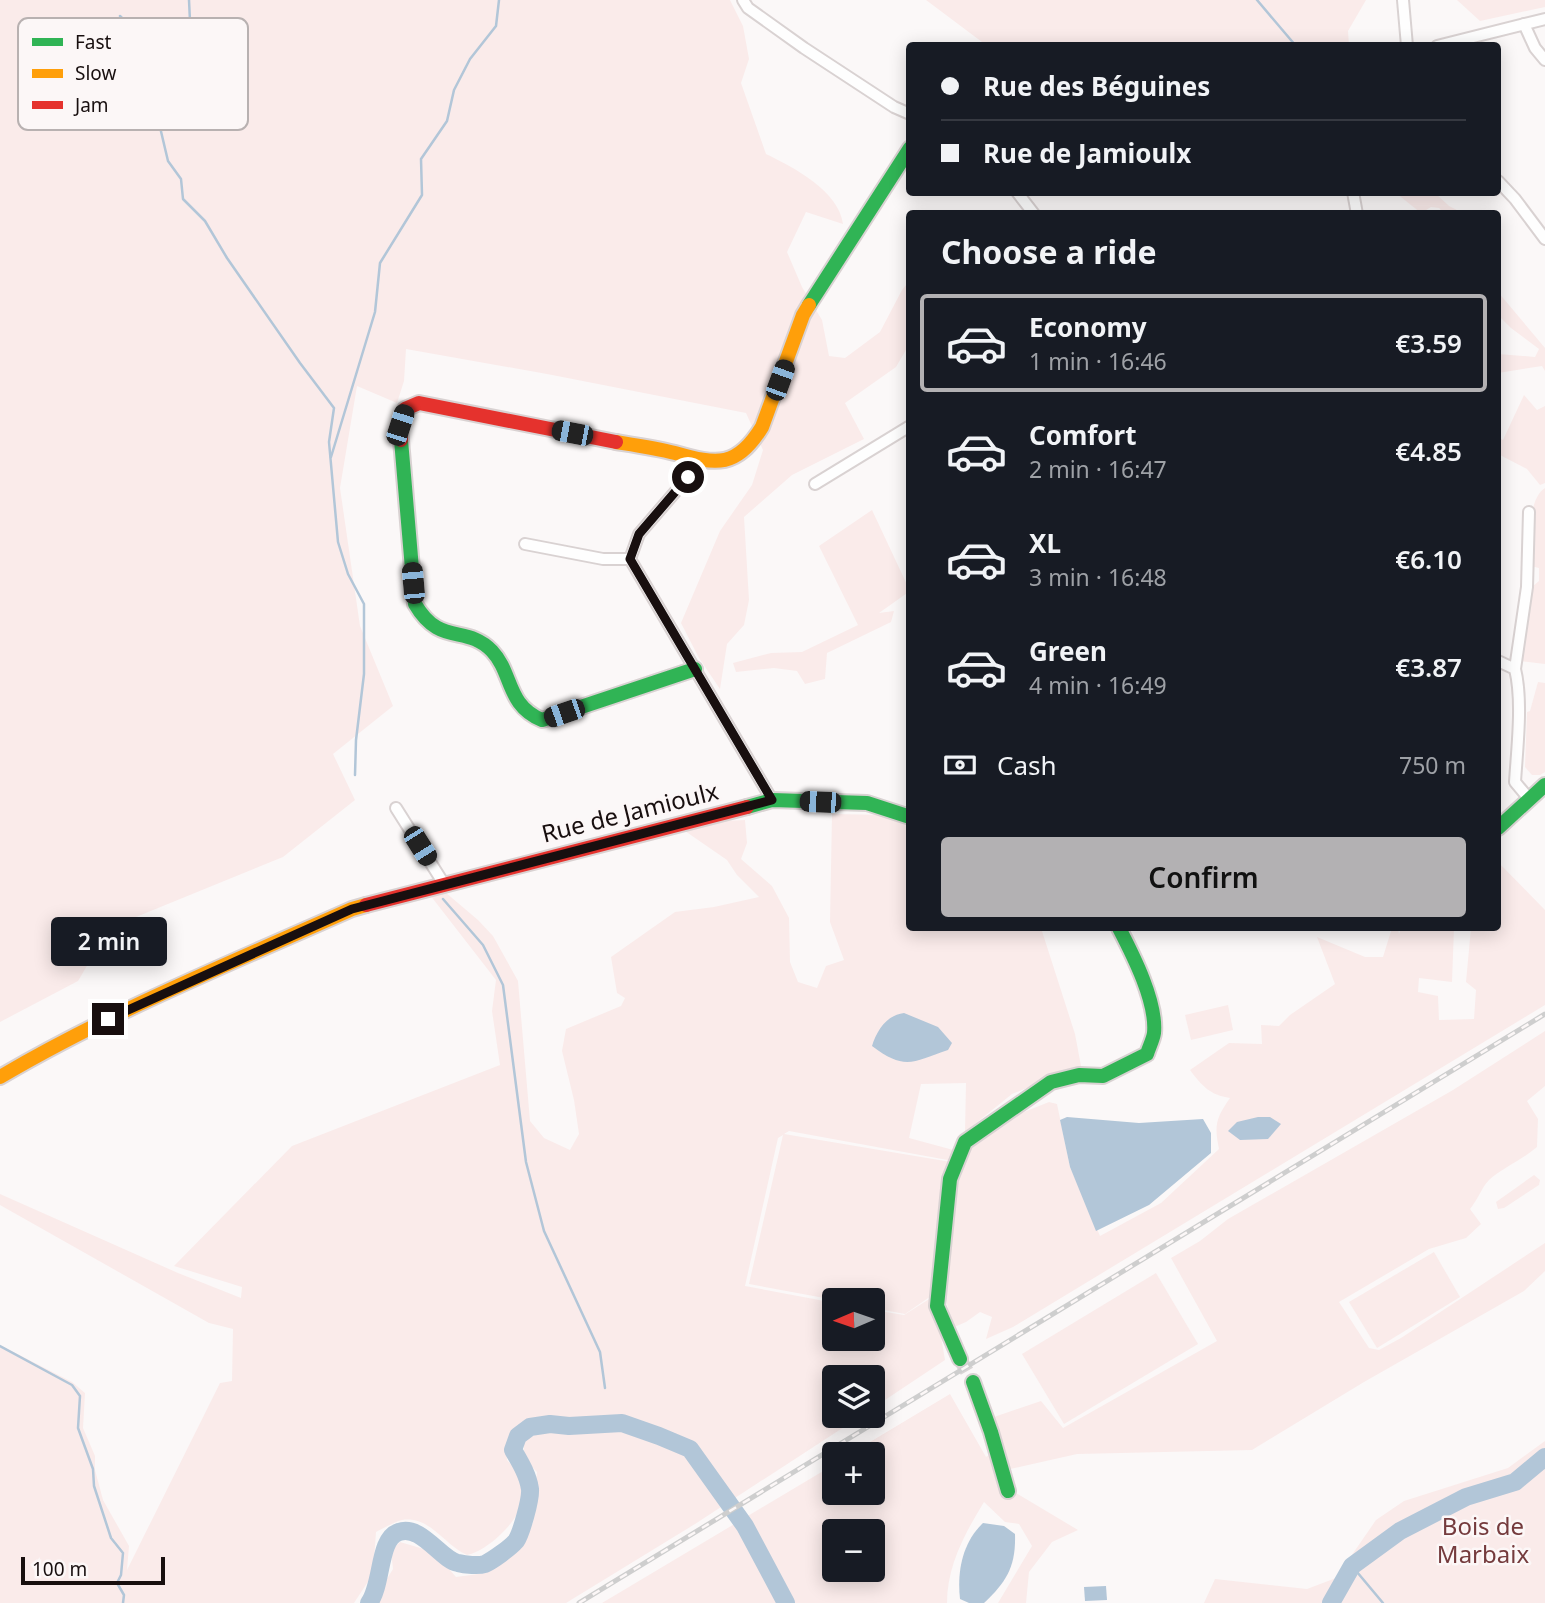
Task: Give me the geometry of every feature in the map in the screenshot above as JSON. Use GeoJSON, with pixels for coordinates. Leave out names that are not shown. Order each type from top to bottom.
{"type":"FeatureCollection","features":[{"type":"Feature","properties":{"kind":"street"},"geometry":{"type":"LineString","coordinates":[[743,0],[748,8],[804,48],[906,112]]}},
{"type":"Feature","properties":{"kind":"street"},"geometry":{"type":"LineString","coordinates":[[1403,0],[1407,42]]}},
{"type":"Feature","properties":{"kind":"street"},"geometry":{"type":"LineString","coordinates":[[1453,42],[1545,19]]}},
{"type":"Feature","properties":{"kind":"street"},"geometry":{"type":"LineString","coordinates":[[1524,24],[1535,48],[1545,60]]}},
{"type":"Feature","properties":{"kind":"street"},"geometry":{"type":"LineString","coordinates":[[695,669],[542,720],[530,717],[521,706],[492,651],[473,640],[431,628],[421,617],[415,604],[400,425],[405,409],[419,403],[674,453],[695,461],[734,459],[754,443],[764,423],[803,315],[906,154]]}},
{"type":"Feature","properties":{"kind":"street"},"geometry":{"type":"LineString","coordinates":[[1501,184],[1545,239]]}},
{"type":"Feature","properties":{"kind":"street"},"geometry":{"type":"LineString","coordinates":[[1020,196],[1031,210]]}},
{"type":"Feature","properties":{"kind":"street"},"geometry":{"type":"LineString","coordinates":[[815,484],[906,428]]}},
{"type":"Feature","properties":{"kind":"street"},"geometry":{"type":"LineString","coordinates":[[630,559],[639,534],[688,477],[695,461]]}},
{"type":"Feature","properties":{"kind":"street"},"geometry":{"type":"LineString","coordinates":[[1529,512],[1527,587],[1516,669],[1519,689],[1516,782],[1530,800]]}},
{"type":"Feature","properties":{"kind":"street"},"geometry":{"type":"LineString","coordinates":[[525,544],[603,559],[630,559]]}},
{"type":"Feature","properties":{"kind":"street"},"geometry":{"type":"LineString","coordinates":[[630,559],[772,800]]}},
{"type":"Feature","properties":{"kind":"street"},"geometry":{"type":"LineString","coordinates":[[1501,662],[1516,669]]}},
{"type":"Feature","properties":{"kind":"street"},"geometry":{"type":"LineString","coordinates":[[1501,825],[1545,785]]}},
{"type":"Feature","properties":{"kind":"street","name":"Rue de Jamioulx"},"geometry":{"type":"LineString","coordinates":[[0,1077],[58,1043],[352,909],[772,800],[867,803],[906,816]]}},
{"type":"Feature","properties":{"kind":"street"},"geometry":{"type":"LineString","coordinates":[[396,808],[444,884]]}},
{"type":"Feature","properties":{"kind":"street"},"geometry":{"type":"LineString","coordinates":[[960,1359],[937,1306],[950,1179],[965,1142],[1041,1088],[1051,1082],[1079,1075],[1103,1076],[1147,1054],[1154,1034],[1151,1012],[1132,952],[1121,931]]}},
{"type":"Feature","properties":{"kind":"street"},"geometry":{"type":"LineString","coordinates":[[973,1382],[1008,1490]]}},
{"type":"Feature","properties":{"kind":"green space"},"geometry":{"type":"Polygon","coordinates":[[[0,0],[730,0],[743,26],[749,59],[741,83],[766,154],[813,182],[833,201],[840,212],[843,224],[806,212],[787,252],[802,287],[822,320],[829,356],[845,358],[880,332],[906,285],[906,350],[896,367],[845,403],[864,439],[792,475],[744,517],[749,600],[744,625],[727,644],[720,689],[699,658],[681,623],[720,531],[752,485],[763,450],[746,413],[406,349],[404,381],[397,403],[357,386],[340,488],[360,626],[393,706],[333,754],[355,800],[283,857],[87,937],[94,954],[78,981],[0,1022],[0,0]]]}},
{"type":"Feature","properties":{"kind":"green space"},"geometry":{"type":"Polygon","coordinates":[[[926,0],[1366,0],[1348,31],[1349,42],[982,42],[926,0]]]}},
{"type":"Feature","properties":{"kind":"green space"},"geometry":{"type":"Polygon","coordinates":[[[1457,0],[1545,0],[1545,7],[1480,21],[1457,0]]]}},
{"type":"Feature","properties":{"kind":"green space"},"geometry":{"type":"Polygon","coordinates":[[[1400,196],[1438,196],[1457,210],[1431,207],[1417,210],[1400,196]]]}},
{"type":"Feature","properties":{"kind":"green space"},"geometry":{"type":"Polygon","coordinates":[[[1501,296],[1545,348],[1545,371],[1542,366],[1501,373],[1501,354],[1535,357],[1539,349],[1501,318],[1501,296]]]}},
{"type":"Feature","properties":{"kind":"green space"},"geometry":{"type":"Polygon","coordinates":[[[1524,395],[1537,410],[1545,406],[1545,483],[1540,485],[1527,469],[1501,456],[1501,439],[1503,440],[1524,395]]]}},
{"type":"Feature","properties":{"kind":"green space"},"geometry":{"type":"Polygon","coordinates":[[[1545,488],[1545,664],[1520,661],[1532,587],[1539,581],[1539,568],[1531,566],[1532,513],[1539,494],[1545,488]]]}},
{"type":"Feature","properties":{"kind":"green space"},"geometry":{"type":"Polygon","coordinates":[[[872,510],[906,582],[906,594],[879,613],[894,611],[891,622],[827,653],[825,679],[805,684],[797,671],[774,668],[736,672],[733,663],[771,653],[802,652],[858,625],[819,546],[872,510]]]}},
{"type":"Feature","properties":{"kind":"green space"},"geometry":{"type":"Polygon","coordinates":[[[1538,682],[1545,683],[1545,772],[1532,775],[1525,767],[1527,712],[1530,711],[1538,682]]]}},
{"type":"Feature","properties":{"kind":"green space"},"geometry":{"type":"Polygon","coordinates":[[[832,814],[888,815],[906,821],[906,931],[1042,931],[1075,1034],[1081,1066],[1012,1094],[965,1132],[966,1083],[921,1084],[909,1138],[957,1151],[953,1161],[789,1131],[784,1134],[951,1162],[934,1294],[905,1314],[886,1310],[886,1288],[822,1288],[822,1298],[749,1284],[783,1135],[778,1138],[745,1286],[822,1301],[822,1351],[886,1351],[886,1312],[904,1315],[934,1296],[945,1360],[885,1400],[885,1365],[822,1365],[822,1428],[843,1428],[695,1524],[566,1603],[372,1603],[393,1569],[391,1551],[400,1542],[434,1552],[456,1577],[486,1573],[520,1546],[533,1523],[537,1472],[524,1459],[524,1441],[563,1419],[555,1418],[529,1421],[510,1435],[507,1460],[521,1477],[522,1498],[515,1517],[497,1538],[482,1549],[467,1555],[421,1522],[402,1520],[392,1524],[376,1532],[373,1574],[354,1603],[0,1603],[0,1345],[72,1382],[85,1393],[83,1428],[95,1456],[95,1470],[103,1500],[129,1546],[127,1570],[220,1383],[232,1381],[233,1329],[209,1323],[0,1205],[0,1194],[241,1298],[242,1287],[174,1266],[292,1146],[500,1065],[492,1011],[496,980],[430,895],[445,892],[478,920],[493,936],[518,981],[530,1121],[544,1138],[570,1150],[579,1134],[562,1051],[566,1029],[621,1006],[625,998],[617,993],[611,957],[675,912],[759,897],[737,875],[727,860],[685,831],[723,821],[745,820],[747,843],[741,859],[772,886],[789,918],[790,962],[798,982],[817,988],[826,966],[844,960],[830,922],[832,814]]]}},
{"type":"Feature","properties":{"kind":"green space"},"geometry":{"type":"Polygon","coordinates":[[[1501,865],[1545,910],[1545,1005],[1013,1327],[986,1339],[992,1317],[980,1312],[952,1328],[944,1289],[952,1206],[965,1153],[1002,1121],[1049,1102],[1057,1104],[1070,1167],[1100,1236],[1161,1203],[1219,1149],[1217,1122],[1230,1098],[1207,1089],[1190,1070],[1229,1043],[1262,1044],[1261,1025],[1279,1026],[1290,1015],[1335,984],[1317,937],[1365,957],[1383,957],[1391,931],[1398,931],[1399,934],[1400,931],[1454,931],[1452,982],[1419,978],[1418,992],[1438,996],[1439,1020],[1474,1019],[1476,990],[1466,982],[1471,931],[1501,931],[1501,865]]]}},
{"type":"Feature","properties":{"kind":"green space"},"geometry":{"type":"Polygon","coordinates":[[[1228,1005],[1233,1030],[1191,1040],[1185,1015],[1228,1005]]]}},
{"type":"Feature","properties":{"kind":"green space"},"geometry":{"type":"Polygon","coordinates":[[[1545,1031],[1545,1086],[1527,1101],[1538,1119],[1537,1147],[1486,1183],[1470,1209],[1481,1224],[1466,1238],[1429,1249],[1339,1302],[1369,1348],[1379,1350],[1545,1243],[1545,1271],[1524,1291],[1364,1382],[1252,1450],[1077,1454],[1006,1470],[994,1417],[1041,1401],[1063,1428],[1217,1341],[1171,1258],[1200,1241],[1228,1219],[1453,1090],[1545,1031]]]}},
{"type":"Feature","properties":{"kind":"green space"},"geometry":{"type":"Polygon","coordinates":[[[1534,1175],[1540,1180],[1539,1185],[1504,1208],[1498,1209],[1496,1202],[1534,1175]]]}},
{"type":"Feature","properties":{"kind":"green space"},"geometry":{"type":"Polygon","coordinates":[[[1434,1252],[1460,1297],[1377,1348],[1349,1302],[1434,1252]]]}},
{"type":"Feature","properties":{"kind":"green space"},"geometry":{"type":"Polygon","coordinates":[[[1156,1273],[1198,1344],[1064,1424],[1022,1354],[1156,1273]]]}},
{"type":"Feature","properties":{"kind":"green space"},"geometry":{"type":"Polygon","coordinates":[[[950,1394],[986,1457],[992,1453],[1006,1487],[1078,1530],[1052,1542],[1029,1572],[1026,1603],[998,1603],[1032,1546],[1019,1524],[1005,1522],[984,1502],[954,1563],[947,1603],[602,1603],[822,1472],[822,1505],[885,1505],[885,1442],[870,1442],[950,1394]]]}},
{"type":"Feature","properties":{"kind":"green space","name":"Bois de Marbaix"},"geometry":{"type":"Polygon","coordinates":[[[1545,1441],[1545,1603],[1204,1603],[1215,1579],[1307,1589],[1336,1578],[1376,1520],[1404,1501],[1508,1468],[1545,1441]]]}},
{"type":"Feature","properties":{"kind":"water"},"geometry":{"type":"Polygon","coordinates":[[[904,1013],[938,1027],[952,1043],[948,1050],[909,1062],[893,1059],[872,1046],[884,1024],[904,1013]]]}},
{"type":"Feature","properties":{"kind":"water"},"geometry":{"type":"Polygon","coordinates":[[[1067,1117],[1139,1123],[1203,1119],[1211,1133],[1211,1153],[1149,1205],[1096,1231],[1070,1167],[1060,1120],[1067,1117]]]}},
{"type":"Feature","properties":{"kind":"water"},"geometry":{"type":"Polygon","coordinates":[[[1270,1117],[1281,1124],[1268,1139],[1240,1140],[1228,1131],[1237,1122],[1270,1117]]]}},
{"type":"Feature","properties":{"kind":"water"},"geometry":{"type":"Polygon","coordinates":[[[983,1523],[1004,1526],[1015,1534],[1014,1555],[1009,1572],[992,1595],[984,1603],[969,1603],[960,1599],[960,1568],[970,1540],[983,1523]]]}},
{"type":"Feature","properties":{"kind":"water"},"geometry":{"type":"Polygon","coordinates":[[[1106,1586],[1107,1600],[1085,1601],[1084,1587],[1106,1586]]]}},
{"type":"Feature","properties":{"kind":"waterway"},"geometry":{"type":"LineString","coordinates":[[189,0],[190,18]]}},
{"type":"Feature","properties":{"kind":"waterway"},"geometry":{"type":"LineString","coordinates":[[331,457],[375,312],[380,263],[422,195],[421,159],[447,121],[454,90],[470,59],[496,26],[499,0]]}},
{"type":"Feature","properties":{"kind":"waterway"},"geometry":{"type":"LineString","coordinates":[[1257,0],[1293,42]]}},
{"type":"Feature","properties":{"kind":"waterway"},"geometry":{"type":"LineString","coordinates":[[161,130],[168,161],[181,179],[183,199],[205,221],[227,258],[334,408],[329,442],[338,542],[348,574],[364,604],[364,674],[356,740],[355,775]]}},
{"type":"Feature","properties":{"kind":"waterway"},"geometry":{"type":"LineString","coordinates":[[443,899],[483,945],[503,985],[526,1162],[544,1231],[600,1352],[605,1388]]}},
{"type":"Feature","properties":{"kind":"waterway"},"geometry":{"type":"LineString","coordinates":[[0,1346],[72,1385],[80,1396],[78,1428],[93,1469],[94,1486],[111,1538],[123,1553],[121,1575],[117,1583],[124,1595],[123,1603]]}},
{"type":"Feature","properties":{"kind":"waterway"},"geometry":{"type":"LineString","coordinates":[[369,1603],[377,1585],[387,1543],[399,1532],[415,1533],[451,1560],[468,1565],[485,1564],[516,1541],[525,1516],[530,1489],[526,1474],[513,1450],[518,1436],[530,1427],[550,1424],[569,1426],[622,1423],[690,1449],[745,1526],[786,1603]]}},
{"type":"Feature","properties":{"kind":"waterway"},"geometry":{"type":"LineString","coordinates":[[1331,1603],[1352,1566],[1400,1531],[1466,1497],[1515,1482],[1545,1457]]}},
{"type":"Feature","properties":{"kind":"waterway"},"geometry":{"type":"LineString","coordinates":[[1541,1460],[1545,1468]]}},
{"type":"Feature","properties":{"kind":"waterway"},"geometry":{"type":"LineString","coordinates":[[1352,1566],[1383,1603]]}},
{"type":"Feature","properties":{"kind":"tunnel"},"geometry":{"type":"LineString","coordinates":[[960,1359],[973,1382]]}},
{"type":"Feature","properties":{"kind":"railway"},"geometry":{"type":"LineString","coordinates":[[579,1603],[1545,1014]]}},
{"type":"Feature","properties":{"kind":"traffic: fast"},"geometry":{"type":"LineString","coordinates":[[809,305],[906,154]]}},
{"type":"Feature","properties":{"kind":"traffic: fast"},"geometry":{"type":"LineString","coordinates":[[401,440],[415,604],[434,626],[443,631],[473,638],[492,651],[504,669],[516,697],[530,714],[542,720],[695,669]]}},
{"type":"Feature","properties":{"kind":"traffic: fast"},"geometry":{"type":"LineString","coordinates":[[1501,825],[1545,785]]}},
{"type":"Feature","properties":{"kind":"traffic: fast"},"geometry":{"type":"LineString","coordinates":[[747,807],[772,800],[867,803],[906,816]]}},
{"type":"Feature","properties":{"kind":"traffic: fast"},"geometry":{"type":"LineString","coordinates":[[960,1359],[937,1306],[950,1179],[965,1142],[1051,1082],[1079,1075],[1103,1076],[1147,1054],[1154,1033],[1152,1007],[1143,979],[1121,931]]}},
{"type":"Feature","properties":{"kind":"traffic: fast"},"geometry":{"type":"LineString","coordinates":[[973,1382],[1008,1491]]}},
{"type":"Feature","properties":{"kind":"traffic: slow"},"geometry":{"type":"LineString","coordinates":[[616,442],[714,461],[725,460],[744,450],[762,427],[809,305]]}},
{"type":"Feature","properties":{"kind":"traffic: slow"},"geometry":{"type":"LineString","coordinates":[[0,1077],[129,1009],[366,905]]}},
{"type":"Feature","properties":{"kind":"traffic: jam"},"geometry":{"type":"LineString","coordinates":[[401,440],[400,425],[405,409],[419,403],[616,442]]}},
{"type":"Feature","properties":{"kind":"traffic: jam"},"geometry":{"type":"LineString","coordinates":[[366,905],[747,807]]}},
{"type":"Feature","properties":{"kind":"route"},"geometry":{"type":"LineString","coordinates":[[108,1019],[352,909],[772,800],[630,559],[639,534],[688,477]]}}]}
